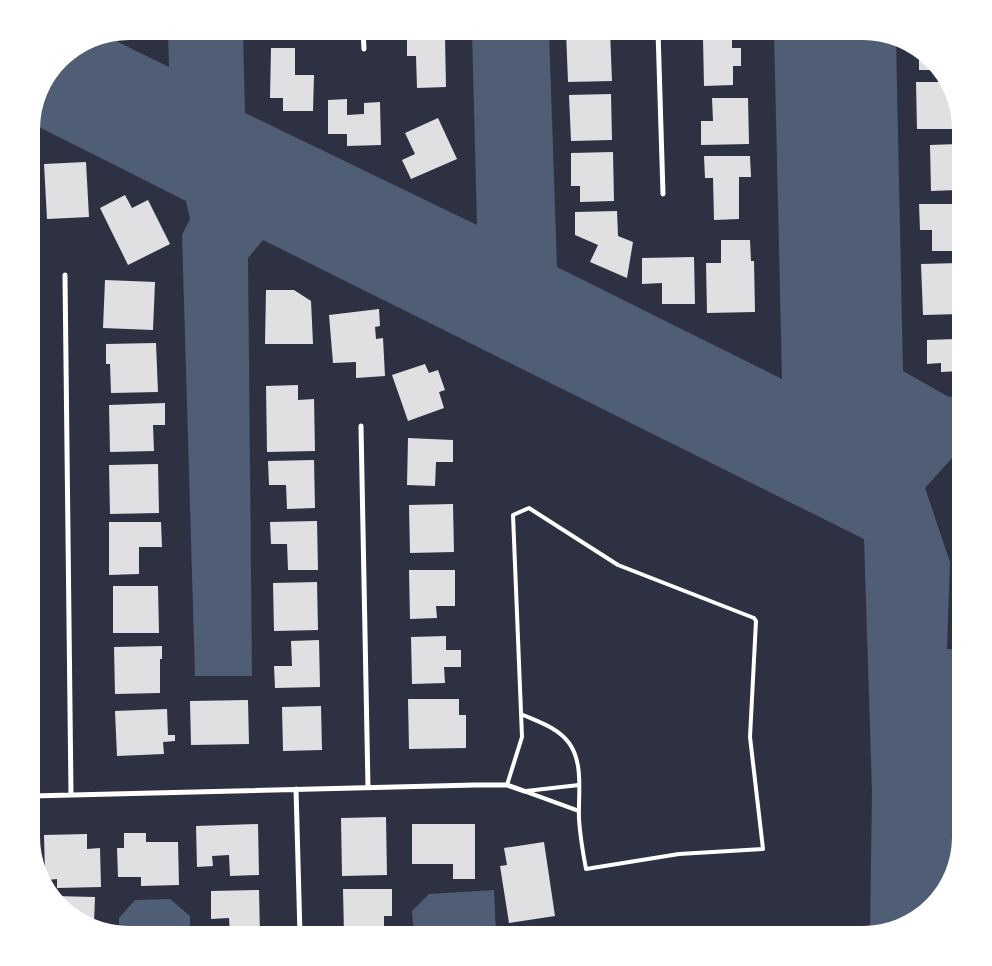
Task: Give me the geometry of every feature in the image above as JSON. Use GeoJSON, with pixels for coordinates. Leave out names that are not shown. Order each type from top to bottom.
{"type":"FeatureCollection","features":[{"type":"Feature","properties":{"kind":"street"},"geometry":{"type":"LineString","coordinates":[[363,40],[364,50]]}},
{"type":"Feature","properties":{"kind":"street"},"geometry":{"type":"LineString","coordinates":[[658,40],[663,194]]}},
{"type":"Feature","properties":{"kind":"street"},"geometry":{"type":"LineString","coordinates":[[65,275],[71,795]]}},
{"type":"Feature","properties":{"kind":"street"},"geometry":{"type":"LineString","coordinates":[[361,426],[368,788]]}},
{"type":"Feature","properties":{"kind":"street"},"geometry":{"type":"LineString","coordinates":[[40,796],[507,785],[524,791]]}},
{"type":"Feature","properties":{"kind":"street"},"geometry":{"type":"LineString","coordinates":[[296,789],[300,926]]}},
{"type":"Feature","properties":{"kind":"lane"},"geometry":{"type":"LineString","coordinates":[[507,785],[522,737],[523,715],[513,515],[529,508],[618,565],[754,618],[756,621],[750,737],[763,849],[679,854],[586,869],[581,840],[579,785],[575,755],[569,743],[554,729],[523,715]]}},
{"type":"Feature","properties":{"kind":"lane"},"geometry":{"type":"LineString","coordinates":[[524,791],[579,785]]}},
{"type":"Feature","properties":{"kind":"lane"},"geometry":{"type":"LineString","coordinates":[[524,791],[579,811]]}},
{"type":"Feature","properties":{"kind":"water"},"geometry":{"type":"Polygon","coordinates":[[[168,40],[243,40],[245,113],[477,225],[472,40],[549,40],[557,267],[782,379],[774,40],[869,40],[896,47],[903,371],[949,397],[952,397],[952,458],[925,488],[950,562],[947,649],[952,649],[952,837],[949,860],[945,871],[937,887],[922,904],[897,919],[870,925],[872,791],[864,539],[263,240],[248,258],[252,676],[195,676],[182,235],[190,219],[186,201],[40,128],[45,100],[55,79],[75,58],[89,49],[116,41],[169,67],[168,40]]]}},
{"type":"Feature","properties":{"kind":"water"},"geometry":{"type":"Polygon","coordinates":[[[494,890],[496,926],[413,926],[412,911],[429,894],[494,890]]]}},
{"type":"Feature","properties":{"kind":"water"},"geometry":{"type":"Polygon","coordinates":[[[170,899],[190,916],[190,926],[119,925],[119,918],[135,900],[170,899]]]}},
{"type":"Feature","properties":{"kind":"building"},"geometry":{"type":"Polygon","coordinates":[[[407,40],[445,40],[446,87],[417,88],[416,56],[407,56],[407,40]]]}},
{"type":"Feature","properties":{"kind":"building"},"geometry":{"type":"Polygon","coordinates":[[[566,40],[610,40],[612,81],[568,82],[566,40]]]}},
{"type":"Feature","properties":{"kind":"building"},"geometry":{"type":"Polygon","coordinates":[[[703,40],[732,40],[732,48],[741,48],[741,66],[733,66],[733,85],[704,86],[703,40]]]}},
{"type":"Feature","properties":{"kind":"building"},"geometry":{"type":"Polygon","coordinates":[[[271,48],[295,48],[295,75],[314,75],[313,111],[283,111],[283,98],[270,98],[271,48]]]}},
{"type":"Feature","properties":{"kind":"building"},"geometry":{"type":"Polygon","coordinates":[[[919,60],[930,70],[919,70],[919,60]]]}},
{"type":"Feature","properties":{"kind":"building"},"geometry":{"type":"Polygon","coordinates":[[[916,82],[939,82],[949,106],[952,129],[917,129],[916,82]]]}},
{"type":"Feature","properties":{"kind":"building"},"geometry":{"type":"Polygon","coordinates":[[[611,94],[612,140],[571,141],[569,95],[611,94]]]}},
{"type":"Feature","properties":{"kind":"building"},"geometry":{"type":"Polygon","coordinates":[[[712,98],[748,98],[749,144],[701,145],[701,121],[713,121],[712,98]]]}},
{"type":"Feature","properties":{"kind":"building"},"geometry":{"type":"Polygon","coordinates":[[[347,99],[347,115],[364,114],[364,103],[380,102],[381,145],[347,146],[347,134],[328,134],[328,100],[347,99]]]}},
{"type":"Feature","properties":{"kind":"building"},"geometry":{"type":"Polygon","coordinates":[[[438,118],[457,159],[411,179],[402,160],[415,154],[405,133],[438,118]]]}},
{"type":"Feature","properties":{"kind":"building"},"geometry":{"type":"Polygon","coordinates":[[[952,144],[952,190],[931,191],[930,145],[952,144]]]}},
{"type":"Feature","properties":{"kind":"building"},"geometry":{"type":"Polygon","coordinates":[[[613,152],[614,201],[580,202],[580,186],[571,186],[571,153],[613,152]]]}},
{"type":"Feature","properties":{"kind":"building"},"geometry":{"type":"Polygon","coordinates":[[[704,156],[750,156],[751,177],[739,177],[739,219],[714,220],[713,178],[705,178],[704,156]]]}},
{"type":"Feature","properties":{"kind":"building"},"geometry":{"type":"Polygon","coordinates":[[[86,162],[89,217],[47,219],[44,164],[86,162]]]}},
{"type":"Feature","properties":{"kind":"building"},"geometry":{"type":"Polygon","coordinates":[[[125,195],[132,208],[148,200],[170,244],[128,265],[100,208],[125,195]]]}},
{"type":"Feature","properties":{"kind":"building"},"geometry":{"type":"Polygon","coordinates":[[[919,204],[952,204],[952,251],[932,251],[932,230],[920,230],[919,204]]]}},
{"type":"Feature","properties":{"kind":"building"},"geometry":{"type":"Polygon","coordinates":[[[617,211],[618,236],[633,242],[627,278],[590,262],[598,245],[575,235],[575,212],[617,211]]]}},
{"type":"Feature","properties":{"kind":"building"},"geometry":{"type":"Polygon","coordinates":[[[721,240],[750,240],[751,261],[754,261],[755,312],[707,313],[706,263],[721,263],[721,240]]]}},
{"type":"Feature","properties":{"kind":"building"},"geometry":{"type":"Polygon","coordinates":[[[694,257],[695,304],[662,304],[662,283],[642,284],[642,258],[694,257]]]}},
{"type":"Feature","properties":{"kind":"building"},"geometry":{"type":"Polygon","coordinates":[[[952,263],[952,314],[923,315],[921,264],[952,263]]]}},
{"type":"Feature","properties":{"kind":"building"},"geometry":{"type":"Polygon","coordinates":[[[105,280],[155,282],[153,330],[103,328],[105,280]]]}},
{"type":"Feature","properties":{"kind":"building"},"geometry":{"type":"Polygon","coordinates":[[[266,290],[294,290],[311,301],[313,344],[265,344],[266,290]]]}},
{"type":"Feature","properties":{"kind":"building"},"geometry":{"type":"Polygon","coordinates":[[[379,309],[380,326],[375,327],[376,339],[383,338],[385,376],[356,378],[356,362],[333,363],[329,315],[379,309]]]}},
{"type":"Feature","properties":{"kind":"building"},"geometry":{"type":"Polygon","coordinates":[[[952,339],[952,371],[941,372],[941,363],[927,364],[927,340],[952,339]]]}},
{"type":"Feature","properties":{"kind":"building"},"geometry":{"type":"Polygon","coordinates":[[[156,343],[158,392],[111,393],[110,364],[106,364],[106,344],[156,343]]]}},
{"type":"Feature","properties":{"kind":"building"},"geometry":{"type":"Polygon","coordinates":[[[425,364],[429,373],[438,370],[445,390],[439,392],[444,408],[408,421],[392,375],[425,364]]]}},
{"type":"Feature","properties":{"kind":"building"},"geometry":{"type":"Polygon","coordinates":[[[298,385],[298,400],[314,399],[315,451],[267,452],[266,386],[298,385]]]}},
{"type":"Feature","properties":{"kind":"building"},"geometry":{"type":"Polygon","coordinates":[[[165,403],[165,425],[153,425],[154,451],[110,452],[109,405],[165,403]]]}},
{"type":"Feature","properties":{"kind":"building"},"geometry":{"type":"Polygon","coordinates":[[[408,438],[453,440],[453,462],[436,462],[435,486],[407,485],[408,438]]]}},
{"type":"Feature","properties":{"kind":"building"},"geometry":{"type":"Polygon","coordinates":[[[314,460],[315,508],[287,509],[286,485],[269,485],[268,461],[314,460]]]}},
{"type":"Feature","properties":{"kind":"building"},"geometry":{"type":"Polygon","coordinates":[[[158,464],[159,513],[110,514],[109,465],[158,464]]]}},
{"type":"Feature","properties":{"kind":"building"},"geometry":{"type":"Polygon","coordinates":[[[453,504],[454,552],[410,553],[409,505],[453,504]]]}},
{"type":"Feature","properties":{"kind":"building"},"geometry":{"type":"Polygon","coordinates":[[[317,521],[318,570],[288,570],[287,544],[271,544],[270,522],[317,521]]]}},
{"type":"Feature","properties":{"kind":"building"},"geometry":{"type":"Polygon","coordinates":[[[109,522],[161,522],[162,547],[139,547],[139,574],[109,575],[109,522]]]}},
{"type":"Feature","properties":{"kind":"building"},"geometry":{"type":"Polygon","coordinates":[[[409,570],[455,570],[455,606],[436,606],[437,618],[410,619],[409,570]]]}},
{"type":"Feature","properties":{"kind":"building"},"geometry":{"type":"Polygon","coordinates":[[[317,582],[318,630],[274,631],[273,583],[317,582]]]}},
{"type":"Feature","properties":{"kind":"building"},"geometry":{"type":"Polygon","coordinates":[[[113,586],[158,586],[159,633],[113,633],[113,586]]]}},
{"type":"Feature","properties":{"kind":"building"},"geometry":{"type":"Polygon","coordinates":[[[446,636],[446,650],[461,650],[461,667],[444,667],[445,683],[412,684],[411,637],[446,636]]]}},
{"type":"Feature","properties":{"kind":"building"},"geometry":{"type":"Polygon","coordinates":[[[319,640],[320,687],[275,688],[274,666],[292,666],[291,641],[319,640]]]}},
{"type":"Feature","properties":{"kind":"building"},"geometry":{"type":"Polygon","coordinates":[[[162,646],[160,693],[115,694],[114,647],[162,646]]]}},
{"type":"Feature","properties":{"kind":"building"},"geometry":{"type":"Polygon","coordinates":[[[408,699],[459,699],[459,715],[466,715],[466,748],[409,749],[408,699]]]}},
{"type":"Feature","properties":{"kind":"building"},"geometry":{"type":"Polygon","coordinates":[[[248,700],[249,744],[191,745],[190,701],[248,700]]]}},
{"type":"Feature","properties":{"kind":"building"},"geometry":{"type":"Polygon","coordinates":[[[321,706],[322,750],[283,751],[282,707],[321,706]]]}},
{"type":"Feature","properties":{"kind":"building"},"geometry":{"type":"Polygon","coordinates":[[[167,709],[168,735],[175,735],[175,741],[163,742],[164,754],[117,756],[115,711],[167,709]]]}},
{"type":"Feature","properties":{"kind":"building"},"geometry":{"type":"Polygon","coordinates":[[[386,817],[387,875],[342,876],[341,818],[386,817]]]}},
{"type":"Feature","properties":{"kind":"building"},"geometry":{"type":"Polygon","coordinates":[[[258,824],[259,875],[230,876],[229,855],[212,856],[213,866],[197,867],[196,826],[258,824]]]}},
{"type":"Feature","properties":{"kind":"building"},"geometry":{"type":"Polygon","coordinates":[[[412,824],[475,824],[475,879],[453,879],[453,864],[412,864],[412,824]]]}},
{"type":"Feature","properties":{"kind":"building"},"geometry":{"type":"Polygon","coordinates":[[[124,833],[146,833],[146,842],[178,842],[179,885],[141,886],[141,877],[118,877],[117,848],[124,848],[124,833]]]}},
{"type":"Feature","properties":{"kind":"building"},"geometry":{"type":"Polygon","coordinates":[[[87,834],[87,849],[100,848],[101,887],[57,888],[57,879],[51,880],[45,865],[44,835],[87,834]]]}},
{"type":"Feature","properties":{"kind":"building"},"geometry":{"type":"Polygon","coordinates":[[[544,842],[555,916],[509,923],[500,866],[507,865],[504,848],[544,842]]]}},
{"type":"Feature","properties":{"kind":"building"},"geometry":{"type":"Polygon","coordinates":[[[343,889],[392,889],[392,916],[384,916],[384,926],[344,926],[343,889]]]}},
{"type":"Feature","properties":{"kind":"building"},"geometry":{"type":"Polygon","coordinates":[[[259,890],[260,926],[229,926],[229,918],[211,919],[211,891],[259,890]]]}},
{"type":"Feature","properties":{"kind":"building"},"geometry":{"type":"Polygon","coordinates":[[[62,896],[95,897],[94,919],[79,911],[62,896]]]}}]}
